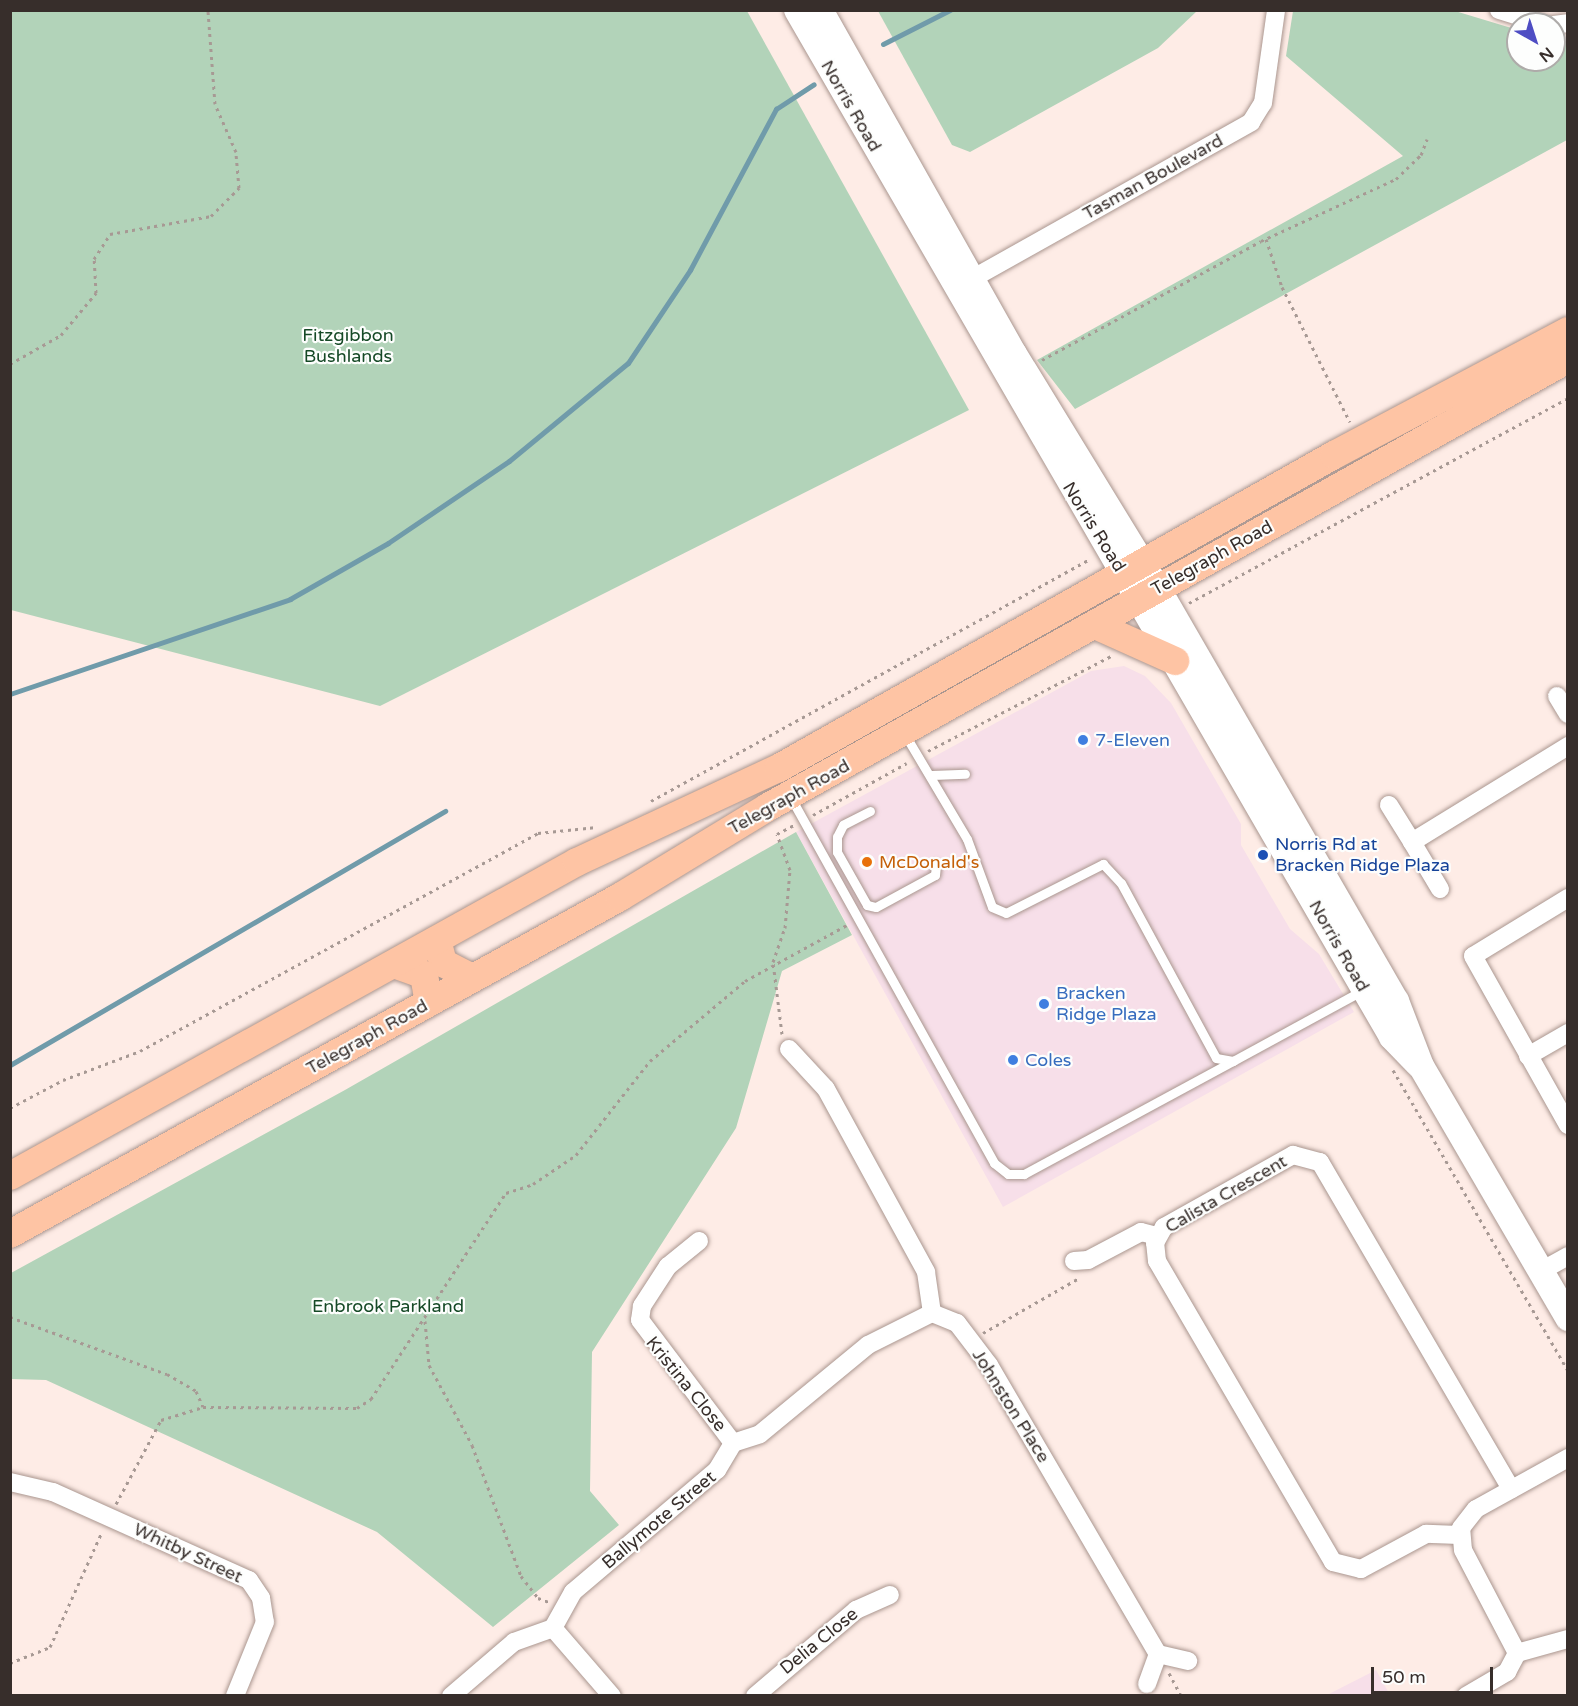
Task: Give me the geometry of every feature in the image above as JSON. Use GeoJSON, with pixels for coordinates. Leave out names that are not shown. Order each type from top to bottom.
{"type":"FeatureCollection","features":[{"type":"Feature","properties":{"kind":"main road","name":"Norris Road"},"geometry":{"type":"LineString","coordinates":[[797,10],[1149,594],[1374,985],[1392,1037],[1421,1066],[1568,1318]]}},
{"type":"Feature","properties":{"kind":"main road","name":"Norris Road"},"geometry":{"type":"LineString","coordinates":[[820,10],[963,284],[1025,371],[1132,568]]}},
{"type":"Feature","properties":{"kind":"main road","name":"Telegraph Road"},"geometry":{"type":"LineString","coordinates":[[10,1234],[472,978],[797,808],[897,730],[1132,568],[1359,442],[1568,331]]}},
{"type":"Feature","properties":{"kind":"main road","name":"Telegraph Road"},"geometry":{"type":"LineString","coordinates":[[10,1176],[602,849],[741,786],[897,730],[1095,625],[1568,359]]}},
{"type":"Feature","properties":{"kind":"main road","name":"Norris Road"},"geometry":{"type":"LineString","coordinates":[[1149,594],[1175,661],[1374,985]]}},
{"type":"Feature","properties":{"kind":"main road"},"geometry":{"type":"LineString","coordinates":[[1095,625],[1175,661]]}},
{"type":"Feature","properties":{"kind":"main road"},"geometry":{"type":"LineString","coordinates":[[437,940],[443,963],[472,978]]}},
{"type":"Feature","properties":{"kind":"main road"},"geometry":{"type":"LineString","coordinates":[[394,964],[424,975],[429,1003]]}},
{"type":"Feature","properties":{"kind":"street","name":"Tasman Boulevard"},"geometry":{"type":"LineString","coordinates":[[963,284],[1251,122],[1263,103],[1276,10]]}},
{"type":"Feature","properties":{"kind":"street"},"geometry":{"type":"LineString","coordinates":[[1557,696],[1568,714]]}},
{"type":"Feature","properties":{"kind":"street"},"geometry":{"type":"LineString","coordinates":[[1412,842],[1568,746]]}},
{"type":"Feature","properties":{"kind":"street"},"geometry":{"type":"LineString","coordinates":[[1389,805],[1440,889]]}},
{"type":"Feature","properties":{"kind":"street"},"geometry":{"type":"LineString","coordinates":[[1568,898],[1473,956],[1568,1125]]}},
{"type":"Feature","properties":{"kind":"street"},"geometry":{"type":"LineString","coordinates":[[1528,1056],[1568,1033]]}},
{"type":"Feature","properties":{"kind":"street"},"geometry":{"type":"LineString","coordinates":[[732,1443],[759,1434],[868,1345],[932,1313],[930,1279],[826,1089],[789,1049]]}},
{"type":"Feature","properties":{"kind":"street","name":"Calista Crescent"},"geometry":{"type":"LineString","coordinates":[[1459,1535],[1426,1534],[1361,1569],[1333,1562],[1161,1268],[1154,1250],[1157,1236],[1169,1223],[1283,1160],[1300,1154],[1320,1162],[1511,1489]]}},
{"type":"Feature","properties":{"kind":"street"},"geometry":{"type":"LineString","coordinates":[[1078,1269],[1088,1260],[1141,1232],[1157,1236]]}},
{"type":"Feature","properties":{"kind":"street","name":"Kristina Close"},"geometry":{"type":"LineString","coordinates":[[699,1241],[668,1266],[642,1306],[640,1320],[732,1443]]}},
{"type":"Feature","properties":{"kind":"street"},"geometry":{"type":"LineString","coordinates":[[1541,1271],[1568,1256]]}},
{"type":"Feature","properties":{"kind":"street","name":"Johnston Place"},"geometry":{"type":"LineString","coordinates":[[932,1313],[952,1319],[1000,1382],[1158,1654]]}},
{"type":"Feature","properties":{"kind":"street","name":"Ballymote Street"},"geometry":{"type":"LineString","coordinates":[[553,1628],[573,1592],[717,1470],[732,1443]]}},
{"type":"Feature","properties":{"kind":"street"},"geometry":{"type":"LineString","coordinates":[[1517,1653],[1459,1535],[1469,1515],[1568,1458]]}},
{"type":"Feature","properties":{"kind":"street","name":"Whitby Street"},"geometry":{"type":"LineString","coordinates":[[10,1482],[52,1492],[249,1580],[261,1598],[265,1622],[235,1695]]}},
{"type":"Feature","properties":{"kind":"street","name":"Delia Close"},"geometry":{"type":"LineString","coordinates":[[755,1695],[856,1610],[890,1595]]}},
{"type":"Feature","properties":{"kind":"street"},"geometry":{"type":"LineString","coordinates":[[451,1695],[514,1642],[553,1628],[612,1695]]}},
{"type":"Feature","properties":{"kind":"street"},"geometry":{"type":"LineString","coordinates":[[1466,1695],[1507,1672],[1517,1653],[1568,1639]]}},
{"type":"Feature","properties":{"kind":"street"},"geometry":{"type":"LineString","coordinates":[[1147,1684],[1158,1654],[1188,1661]]}},
{"type":"Feature","properties":{"kind":"lane"},"geometry":{"type":"LineString","coordinates":[[897,730],[932,775],[967,839],[976,875],[992,907],[1006,913],[1103,864],[1121,883],[1216,1058],[1233,1061]]}},
{"type":"Feature","properties":{"kind":"lane"},"geometry":{"type":"LineString","coordinates":[[932,775],[965,774]]}},
{"type":"Feature","properties":{"kind":"lane"},"geometry":{"type":"LineString","coordinates":[[797,808],[857,922],[994,1163],[1008,1174],[1024,1174],[1374,985]]}},
{"type":"Feature","properties":{"kind":"lane"},"geometry":{"type":"LineString","coordinates":[[870,811],[843,825],[837,837],[837,852],[867,905],[876,907],[935,875],[936,865]]}},
{"type":"Feature","properties":{"kind":"path"},"geometry":{"type":"LineString","coordinates":[[10,364],[61,335],[96,292],[94,259],[110,234],[211,216],[239,188],[237,152],[215,104],[208,10]]}},
{"type":"Feature","properties":{"kind":"path"},"geometry":{"type":"LineString","coordinates":[[1025,371],[1266,239],[1396,179],[1421,155],[1427,139]]}},
{"type":"Feature","properties":{"kind":"path"},"geometry":{"type":"LineString","coordinates":[[1266,239],[1282,287],[1359,442]]}},
{"type":"Feature","properties":{"kind":"path"},"geometry":{"type":"LineString","coordinates":[[1190,603],[1568,398]]}},
{"type":"Feature","properties":{"kind":"path"},"geometry":{"type":"LineString","coordinates":[[640,807],[1090,559]]}},
{"type":"Feature","properties":{"kind":"path"},"geometry":{"type":"LineString","coordinates":[[1083,563],[1087,567]]}},
{"type":"Feature","properties":{"kind":"path"},"geometry":{"type":"LineString","coordinates":[[789,1049],[781,1031],[773,962],[785,928],[790,870],[777,834],[797,808],[897,730],[1115,655]]}},
{"type":"Feature","properties":{"kind":"path"},"geometry":{"type":"LineString","coordinates":[[10,1108],[63,1080],[140,1051],[537,833],[606,824]]}},
{"type":"Feature","properties":{"kind":"path"},"geometry":{"type":"LineString","coordinates":[[113,1506],[161,1420],[203,1407],[357,1408],[371,1400],[506,1192],[533,1184],[576,1155],[650,1061],[773,962],[857,922]]}},
{"type":"Feature","properties":{"kind":"path"},"geometry":{"type":"LineString","coordinates":[[1386,1058],[1568,1371]]}},
{"type":"Feature","properties":{"kind":"path"},"geometry":{"type":"LineString","coordinates":[[967,1336],[981,1335],[1078,1269]]}},
{"type":"Feature","properties":{"kind":"path"},"geometry":{"type":"LineString","coordinates":[[10,1317],[167,1374],[196,1391],[203,1407]]}},
{"type":"Feature","properties":{"kind":"path"},"geometry":{"type":"LineString","coordinates":[[425,1319],[429,1365],[472,1445],[521,1576],[538,1598],[553,1603]]}},
{"type":"Feature","properties":{"kind":"path"},"geometry":{"type":"LineString","coordinates":[[10,1663],[50,1647],[105,1526]]}},
{"type":"Feature","properties":{"kind":"shaded area"},"geometry":{"type":"Polygon","coordinates":[[[1124,666],[1145,676],[1171,703],[1241,824],[1241,845],[1290,929],[1319,954],[1354,1012],[1003,1207],[796,832],[1091,671],[1124,666]]]}},
{"type":"Feature","properties":{"kind":"shaded area"},"geometry":{"type":"Polygon","coordinates":[[[1376,1670],[1390,1695],[1327,1695],[1376,1670]]]}},
{"type":"Feature","properties":{"kind":"green space","name":"Fitzgibbon Bushlands"},"geometry":{"type":"Polygon","coordinates":[[[10,11],[747,11],[969,410],[380,706],[11,610],[10,11]]]}},
{"type":"Feature","properties":{"kind":"green space"},"geometry":{"type":"Polygon","coordinates":[[[878,11],[1197,11],[1158,48],[970,152],[952,145],[878,11]]]}},
{"type":"Feature","properties":{"kind":"green space"},"geometry":{"type":"Polygon","coordinates":[[[1293,11],[1455,11],[1506,26],[1506,72],[1566,72],[1567,45],[1567,140],[1075,409],[1037,360],[1403,156],[1286,56],[1293,11]]]}},
{"type":"Feature","properties":{"kind":"green space","name":"Enbrook Parkland"},"geometry":{"type":"Polygon","coordinates":[[[796,832],[852,935],[782,971],[736,1128],[592,1352],[590,1491],[619,1525],[493,1627],[377,1532],[46,1380],[11,1379],[11,1273],[345,1090],[796,832]]]}},
{"type":"Feature","properties":{"kind":"waterway"},"geometry":{"type":"LineString","coordinates":[[883,44],[950,10]]}},
{"type":"Feature","properties":{"kind":"waterway"},"geometry":{"type":"LineString","coordinates":[[10,694],[290,599],[388,543],[509,461],[628,363],[690,270],[776,109],[814,84]]}},
{"type":"Feature","properties":{"kind":"waterway"},"geometry":{"type":"LineString","coordinates":[[10,1065],[445,811]]}},
{"type":"Feature","properties":{"kind":"place","name":"7-Eleven"},"geometry":{"type":"Point","coordinates":[1083,740]}},
{"type":"Feature","properties":{"kind":"place","name":"Norris Rd at Bracken Ridge Plaza"},"geometry":{"type":"Point","coordinates":[1263,855]}},
{"type":"Feature","properties":{"kind":"place","name":"McDonald's"},"geometry":{"type":"Point","coordinates":[867,862]}},
{"type":"Feature","properties":{"kind":"place","name":"Bracken Ridge Plaza"},"geometry":{"type":"Point","coordinates":[1044,1004]}},
{"type":"Feature","properties":{"kind":"place","name":"Coles"},"geometry":{"type":"Point","coordinates":[1013,1060]}}]}
